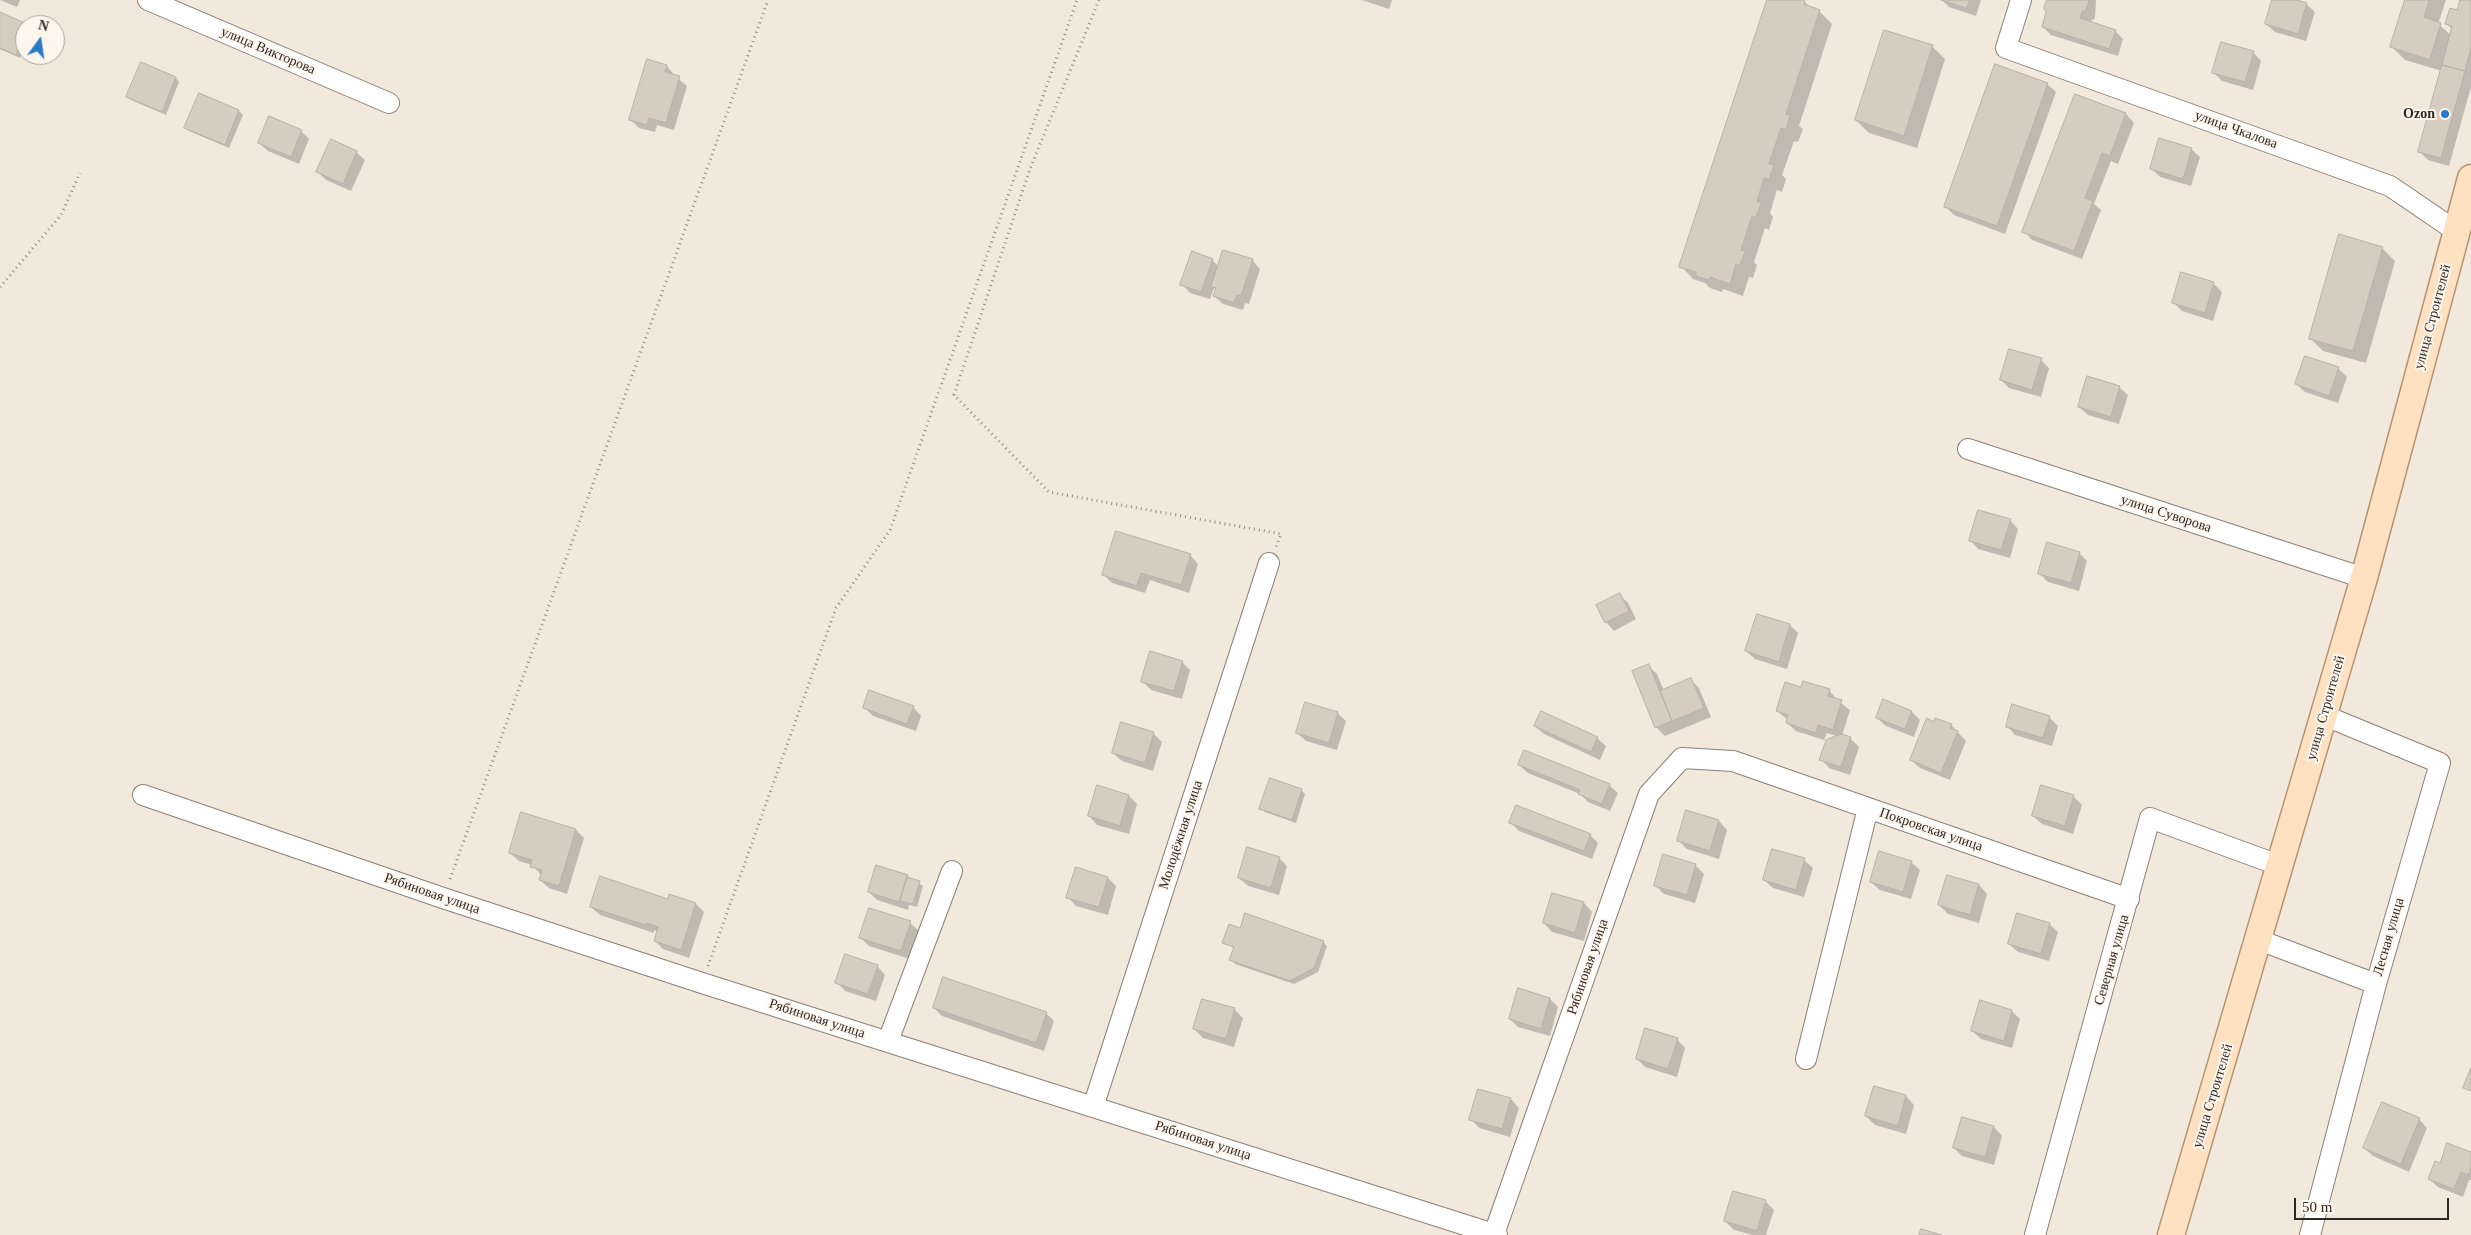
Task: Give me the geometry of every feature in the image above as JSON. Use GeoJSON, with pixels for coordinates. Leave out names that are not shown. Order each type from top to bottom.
{"type":"FeatureCollection","features":[{"type":"Feature","properties":{"kind":"main road","name":"улица Строителей"},"geometry":{"type":"LineString","coordinates":[[2171,1235],[2281,866],[2322,716],[2364,578],[2470,183]]}},
{"type":"Feature","properties":{"kind":"street","name":"улица Викторова"},"geometry":{"type":"LineString","coordinates":[[148,0],[389,103]]}},
{"type":"Feature","properties":{"kind":"street","name":"улица Чкалова"},"geometry":{"type":"LineString","coordinates":[[2021,0],[2006,48],[2390,186],[2456,232]]}},
{"type":"Feature","properties":{"kind":"street","name":"улица Суворова"},"geometry":{"type":"LineString","coordinates":[[1968,449],[2364,578]]}},
{"type":"Feature","properties":{"kind":"street","name":"Молодёжная улица"},"geometry":{"type":"LineString","coordinates":[[1093,1106],[1269,563]]}},
{"type":"Feature","properties":{"kind":"street","name":"Лесная улица"},"geometry":{"type":"LineString","coordinates":[[2310,1235],[2376,984],[2440,762],[2322,716]]}},
{"type":"Feature","properties":{"kind":"street","name":"Рябиновая улица"},"geometry":{"type":"LineString","coordinates":[[143,796],[443,898],[702,983],[1495,1234],[1649,794],[1682,758],[1733,761]]}},
{"type":"Feature","properties":{"kind":"street","name":"Покровская улица"},"geometry":{"type":"LineString","coordinates":[[1733,761],[2129,899]]}},
{"type":"Feature","properties":{"kind":"street"},"geometry":{"type":"LineString","coordinates":[[1806,1060],[1868,808]]}},
{"type":"Feature","properties":{"kind":"street","name":"Северная улица"},"geometry":{"type":"LineString","coordinates":[[2035,1235],[2150,818],[2281,866]]}},
{"type":"Feature","properties":{"kind":"street"},"geometry":{"type":"LineString","coordinates":[[888,1041],[952,871]]}},
{"type":"Feature","properties":{"kind":"street"},"geometry":{"type":"LineString","coordinates":[[2259,940],[2376,984]]}},
{"type":"Feature","properties":{"kind":"path"},"geometry":{"type":"LineString","coordinates":[[443,898],[768,0]]}},
{"type":"Feature","properties":{"kind":"path"},"geometry":{"type":"LineString","coordinates":[[702,983],[836,608],[890,530],[1077,0]]}},
{"type":"Feature","properties":{"kind":"path"},"geometry":{"type":"LineString","coordinates":[[1099,0],[1030,169],[954,395],[1049,492],[1281,534],[1269,563]]}},
{"type":"Feature","properties":{"kind":"path"},"geometry":{"type":"LineString","coordinates":[[0,287],[61,215],[80,172]]}},
{"type":"Feature","properties":{"kind":"building"},"geometry":{"type":"Polygon","coordinates":[[[1767,0],[1803,0],[1805,1],[1804,4],[1820,10],[1786,114],[1790,115],[1786,130],[1781,128],[1769,164],[1774,165],[1769,180],[1764,178],[1757,201],[1761,203],[1756,218],[1752,216],[1741,250],[1745,251],[1740,266],[1736,264],[1730,284],[1710,277],[1709,280],[1696,276],[1696,272],[1679,267],[1767,0]]]}},
{"type":"Feature","properties":{"kind":"building"},"geometry":{"type":"Polygon","coordinates":[[[1941,0],[1970,0],[1967,8],[1941,0]]]}},
{"type":"Feature","properties":{"kind":"building"},"geometry":{"type":"Polygon","coordinates":[[[2047,0],[2089,0],[2086,10],[2082,12],[2080,18],[2116,30],[2109,49],[2042,27],[2047,0]]]}},
{"type":"Feature","properties":{"kind":"building"},"geometry":{"type":"Polygon","coordinates":[[[2272,0],[2297,0],[2307,3],[2298,34],[2265,24],[2272,0]]]}},
{"type":"Feature","properties":{"kind":"building"},"geometry":{"type":"Polygon","coordinates":[[[2405,0],[2429,0],[2424,17],[2441,23],[2430,60],[2390,47],[2405,0]]]}},
{"type":"Feature","properties":{"kind":"building"},"geometry":{"type":"Polygon","coordinates":[[[2460,0],[2471,0],[2471,49],[2465,71],[2442,65],[2452,26],[2445,24],[2450,8],[2457,10],[2460,0]]]}},
{"type":"Feature","properties":{"kind":"building"},"geometry":{"type":"Polygon","coordinates":[[[0,12],[15,19],[15,55],[0,48],[0,12]]]}},
{"type":"Feature","properties":{"kind":"building"},"geometry":{"type":"Polygon","coordinates":[[[1884,30],[1933,45],[1904,136],[1855,120],[1884,30]]]}},
{"type":"Feature","properties":{"kind":"building"},"geometry":{"type":"Polygon","coordinates":[[[2221,42],[2254,51],[2245,82],[2212,73],[2221,42]]]}},
{"type":"Feature","properties":{"kind":"building"},"geometry":{"type":"Polygon","coordinates":[[[647,59],[667,65],[665,72],[680,76],[666,123],[649,118],[647,125],[629,120],[647,59]]]}},
{"type":"Feature","properties":{"kind":"building"},"geometry":{"type":"Polygon","coordinates":[[[141,62],[176,77],[162,112],[126,97],[141,62]]]}},
{"type":"Feature","properties":{"kind":"building"},"geometry":{"type":"Polygon","coordinates":[[[1995,64],[2048,83],[1997,226],[1944,207],[1995,64]]]}},
{"type":"Feature","properties":{"kind":"building"},"geometry":{"type":"Polygon","coordinates":[[[2442,65],[2465,71],[2441,158],[2418,152],[2442,65]]]}},
{"type":"Feature","properties":{"kind":"building"},"geometry":{"type":"Polygon","coordinates":[[[199,93],[239,110],[225,145],[184,128],[199,93]]]}},
{"type":"Feature","properties":{"kind":"building"},"geometry":{"type":"Polygon","coordinates":[[[2075,94],[2126,113],[2110,156],[2102,153],[2085,198],[2093,201],[2074,251],[2022,232],[2075,94]]]}},
{"type":"Feature","properties":{"kind":"building"},"geometry":{"type":"Polygon","coordinates":[[[269,116],[302,130],[291,157],[258,143],[269,116]]]}},
{"type":"Feature","properties":{"kind":"building"},"geometry":{"type":"Polygon","coordinates":[[[2159,138],[2192,148],[2183,179],[2150,169],[2159,138]]]}},
{"type":"Feature","properties":{"kind":"building"},"geometry":{"type":"Polygon","coordinates":[[[331,139],[357,151],[343,184],[316,172],[331,139]]]}},
{"type":"Feature","properties":{"kind":"building"},"geometry":{"type":"Polygon","coordinates":[[[2339,234],[2383,247],[2353,351],[2309,339],[2339,234]]]}},
{"type":"Feature","properties":{"kind":"building"},"geometry":{"type":"Polygon","coordinates":[[[1223,250],[1253,259],[1241,296],[1237,295],[1234,303],[1213,296],[1216,288],[1211,287],[1223,250]]]}},
{"type":"Feature","properties":{"kind":"building"},"geometry":{"type":"Polygon","coordinates":[[[1192,251],[1213,259],[1201,292],[1180,285],[1192,251]]]}},
{"type":"Feature","properties":{"kind":"building"},"geometry":{"type":"Polygon","coordinates":[[[2181,272],[2214,282],[2205,313],[2172,303],[2181,272]]]}},
{"type":"Feature","properties":{"kind":"building"},"geometry":{"type":"Polygon","coordinates":[[[2009,349],[2042,358],[2032,390],[2000,380],[2009,349]]]}},
{"type":"Feature","properties":{"kind":"building"},"geometry":{"type":"Polygon","coordinates":[[[2305,356],[2339,367],[2329,396],[2295,384],[2305,356]]]}},
{"type":"Feature","properties":{"kind":"building"},"geometry":{"type":"Polygon","coordinates":[[[2087,376],[2120,386],[2111,417],[2078,407],[2087,376]]]}},
{"type":"Feature","properties":{"kind":"building"},"geometry":{"type":"Polygon","coordinates":[[[1978,510],[2011,519],[2001,550],[1969,541],[1978,510]]]}},
{"type":"Feature","properties":{"kind":"building"},"geometry":{"type":"Polygon","coordinates":[[[1116,531],[1191,554],[1181,585],[1141,573],[1137,586],[1102,575],[1116,531]]]}},
{"type":"Feature","properties":{"kind":"building"},"geometry":{"type":"Polygon","coordinates":[[[2047,542],[2080,552],[2071,583],[2038,574],[2047,542]]]}},
{"type":"Feature","properties":{"kind":"building"},"geometry":{"type":"Polygon","coordinates":[[[1620,593],[1629,611],[1605,623],[1596,605],[1620,593]]]}},
{"type":"Feature","properties":{"kind":"building"},"geometry":{"type":"Polygon","coordinates":[[[1757,614],[1790,624],[1779,662],[1745,651],[1757,614]]]}},
{"type":"Feature","properties":{"kind":"building"},"geometry":{"type":"Polygon","coordinates":[[[1150,651],[1183,661],[1174,691],[1141,682],[1150,651]]]}},
{"type":"Feature","properties":{"kind":"building"},"geometry":{"type":"Polygon","coordinates":[[[1649,664],[1672,721],[1655,728],[1632,671],[1649,664]]]}},
{"type":"Feature","properties":{"kind":"building"},"geometry":{"type":"Polygon","coordinates":[[[1691,678],[1704,708],[1672,721],[1660,691],[1691,678]]]}},
{"type":"Feature","properties":{"kind":"building"},"geometry":{"type":"Polygon","coordinates":[[[1803,681],[1830,689],[1828,696],[1842,700],[1833,730],[1818,725],[1816,733],[1786,723],[1788,715],[1776,711],[1785,682],[1801,687],[1803,681]]]}},
{"type":"Feature","properties":{"kind":"building"},"geometry":{"type":"Polygon","coordinates":[[[869,690],[914,706],[907,724],[863,708],[869,690]]]}},
{"type":"Feature","properties":{"kind":"building"},"geometry":{"type":"Polygon","coordinates":[[[1883,699],[1912,711],[1905,729],[1876,718],[1883,699]]]}},
{"type":"Feature","properties":{"kind":"building"},"geometry":{"type":"Polygon","coordinates":[[[1305,702],[1338,712],[1329,743],[1296,733],[1305,702]]]}},
{"type":"Feature","properties":{"kind":"building"},"geometry":{"type":"Polygon","coordinates":[[[2012,704],[2050,716],[2043,738],[2006,727],[2012,704]]]}},
{"type":"Feature","properties":{"kind":"building"},"geometry":{"type":"Polygon","coordinates":[[[1541,711],[1598,737],[1591,752],[1534,726],[1541,711]]]}},
{"type":"Feature","properties":{"kind":"building"},"geometry":{"type":"Polygon","coordinates":[[[1927,718],[1934,722],[1935,718],[1952,724],[1950,728],[1958,731],[1941,773],[1910,760],[1927,718]]]}},
{"type":"Feature","properties":{"kind":"building"},"geometry":{"type":"Polygon","coordinates":[[[1121,722],[1154,732],[1145,763],[1112,753],[1121,722]]]}},
{"type":"Feature","properties":{"kind":"building"},"geometry":{"type":"Polygon","coordinates":[[[1842,734],[1851,737],[1841,767],[1819,760],[1826,740],[1842,734]]]}},
{"type":"Feature","properties":{"kind":"building"},"geometry":{"type":"Polygon","coordinates":[[[1524,750],[1610,784],[1602,804],[1578,794],[1580,790],[1518,765],[1524,750]]]}},
{"type":"Feature","properties":{"kind":"building"},"geometry":{"type":"Polygon","coordinates":[[[1270,778],[1302,789],[1292,820],[1259,809],[1270,778]]]}},
{"type":"Feature","properties":{"kind":"building"},"geometry":{"type":"Polygon","coordinates":[[[1097,785],[1129,795],[1120,826],[1088,816],[1097,785]]]}},
{"type":"Feature","properties":{"kind":"building"},"geometry":{"type":"Polygon","coordinates":[[[2041,785],[2074,795],[2065,826],[2032,816],[2041,785]]]}},
{"type":"Feature","properties":{"kind":"building"},"geometry":{"type":"Polygon","coordinates":[[[1516,805],[1591,834],[1584,851],[1509,823],[1516,805]]]}},
{"type":"Feature","properties":{"kind":"building"},"geometry":{"type":"Polygon","coordinates":[[[1686,810],[1719,820],[1710,851],[1677,841],[1686,810]]]}},
{"type":"Feature","properties":{"kind":"building"},"geometry":{"type":"Polygon","coordinates":[[[521,812],[576,829],[559,886],[539,880],[542,870],[530,867],[532,860],[509,853],[521,812]]]}},
{"type":"Feature","properties":{"kind":"building"},"geometry":{"type":"Polygon","coordinates":[[[1247,847],[1280,857],[1271,888],[1238,878],[1247,847]]]}},
{"type":"Feature","properties":{"kind":"building"},"geometry":{"type":"Polygon","coordinates":[[[1772,849],[1805,858],[1796,890],[1763,880],[1772,849]]]}},
{"type":"Feature","properties":{"kind":"building"},"geometry":{"type":"Polygon","coordinates":[[[1879,851],[1912,861],[1903,892],[1870,882],[1879,851]]]}},
{"type":"Feature","properties":{"kind":"building"},"geometry":{"type":"Polygon","coordinates":[[[1663,854],[1696,864],[1687,895],[1654,886],[1663,854]]]}},
{"type":"Feature","properties":{"kind":"building"},"geometry":{"type":"Polygon","coordinates":[[[876,865],[908,875],[899,902],[868,892],[876,865]]]}},
{"type":"Feature","properties":{"kind":"building"},"geometry":{"type":"Polygon","coordinates":[[[1076,867],[1108,877],[1099,907],[1066,898],[1076,867]]]}},
{"type":"Feature","properties":{"kind":"building"},"geometry":{"type":"Polygon","coordinates":[[[1947,875],[1979,884],[1970,915],[1938,905],[1947,875]]]}},
{"type":"Feature","properties":{"kind":"building"},"geometry":{"type":"Polygon","coordinates":[[[600,876],[668,899],[669,894],[696,903],[681,950],[654,941],[658,927],[646,923],[645,925],[590,907],[600,876]]]}},
{"type":"Feature","properties":{"kind":"building"},"geometry":{"type":"Polygon","coordinates":[[[907,877],[920,881],[913,904],[900,901],[907,877]]]}},
{"type":"Feature","properties":{"kind":"building"},"geometry":{"type":"Polygon","coordinates":[[[1552,893],[1584,902],[1575,933],[1543,923],[1552,893]]]}},
{"type":"Feature","properties":{"kind":"building"},"geometry":{"type":"Polygon","coordinates":[[[869,908],[911,921],[901,951],[859,938],[869,908]]]}},
{"type":"Feature","properties":{"kind":"building"},"geometry":{"type":"Polygon","coordinates":[[[1245,913],[1324,941],[1314,968],[1290,981],[1229,960],[1234,947],[1222,943],[1229,924],[1240,928],[1245,913]]]}},
{"type":"Feature","properties":{"kind":"building"},"geometry":{"type":"Polygon","coordinates":[[[2017,913],[2050,923],[2041,954],[2008,944],[2017,913]]]}},
{"type":"Feature","properties":{"kind":"building"},"geometry":{"type":"Polygon","coordinates":[[[845,954],[878,965],[868,994],[835,983],[845,954]]]}},
{"type":"Feature","properties":{"kind":"building"},"geometry":{"type":"Polygon","coordinates":[[[943,977],[1047,1012],[1036,1043],[933,1008],[943,977]]]}},
{"type":"Feature","properties":{"kind":"building"},"geometry":{"type":"Polygon","coordinates":[[[1518,988],[1550,998],[1541,1029],[1509,1019],[1518,988]]]}},
{"type":"Feature","properties":{"kind":"building"},"geometry":{"type":"Polygon","coordinates":[[[1202,999],[1235,1008],[1226,1039],[1193,1029],[1202,999]]]}},
{"type":"Feature","properties":{"kind":"building"},"geometry":{"type":"Polygon","coordinates":[[[1980,1000],[2012,1010],[2004,1041],[1971,1031],[1980,1000]]]}},
{"type":"Feature","properties":{"kind":"building"},"geometry":{"type":"Polygon","coordinates":[[[1645,1028],[1678,1038],[1668,1069],[1636,1059],[1645,1028]]]}},
{"type":"Feature","properties":{"kind":"building"},"geometry":{"type":"Polygon","coordinates":[[[2471,1068],[2471,1091],[2463,1088],[2471,1068]]]}},
{"type":"Feature","properties":{"kind":"building"},"geometry":{"type":"Polygon","coordinates":[[[1874,1086],[1906,1095],[1898,1126],[1865,1116],[1874,1086]]]}},
{"type":"Feature","properties":{"kind":"building"},"geometry":{"type":"Polygon","coordinates":[[[1478,1089],[1511,1098],[1502,1129],[1469,1120],[1478,1089]]]}},
{"type":"Feature","properties":{"kind":"building"},"geometry":{"type":"Polygon","coordinates":[[[2382,1102],[2420,1118],[2401,1164],[2363,1148],[2382,1102]]]}},
{"type":"Feature","properties":{"kind":"building"},"geometry":{"type":"Polygon","coordinates":[[[1962,1117],[1994,1126],[1985,1157],[1953,1148],[1962,1117]]]}},
{"type":"Feature","properties":{"kind":"building"},"geometry":{"type":"Polygon","coordinates":[[[2447,1143],[2471,1152],[2471,1168],[2468,1175],[2461,1172],[2454,1189],[2428,1179],[2435,1161],[2440,1163],[2447,1143]]]}},
{"type":"Feature","properties":{"kind":"building"},"geometry":{"type":"Polygon","coordinates":[[[1733,1191],[1766,1200],[1757,1231],[1724,1221],[1733,1191]]]}},
{"type":"Feature","properties":{"kind":"building"},"geometry":{"type":"Polygon","coordinates":[[[1921,1229],[1942,1235],[1919,1235],[1921,1229]]]}},
{"type":"Feature","properties":{"kind":"place","name":"Ozon"},"geometry":{"type":"Point","coordinates":[2445,114]}}]}
